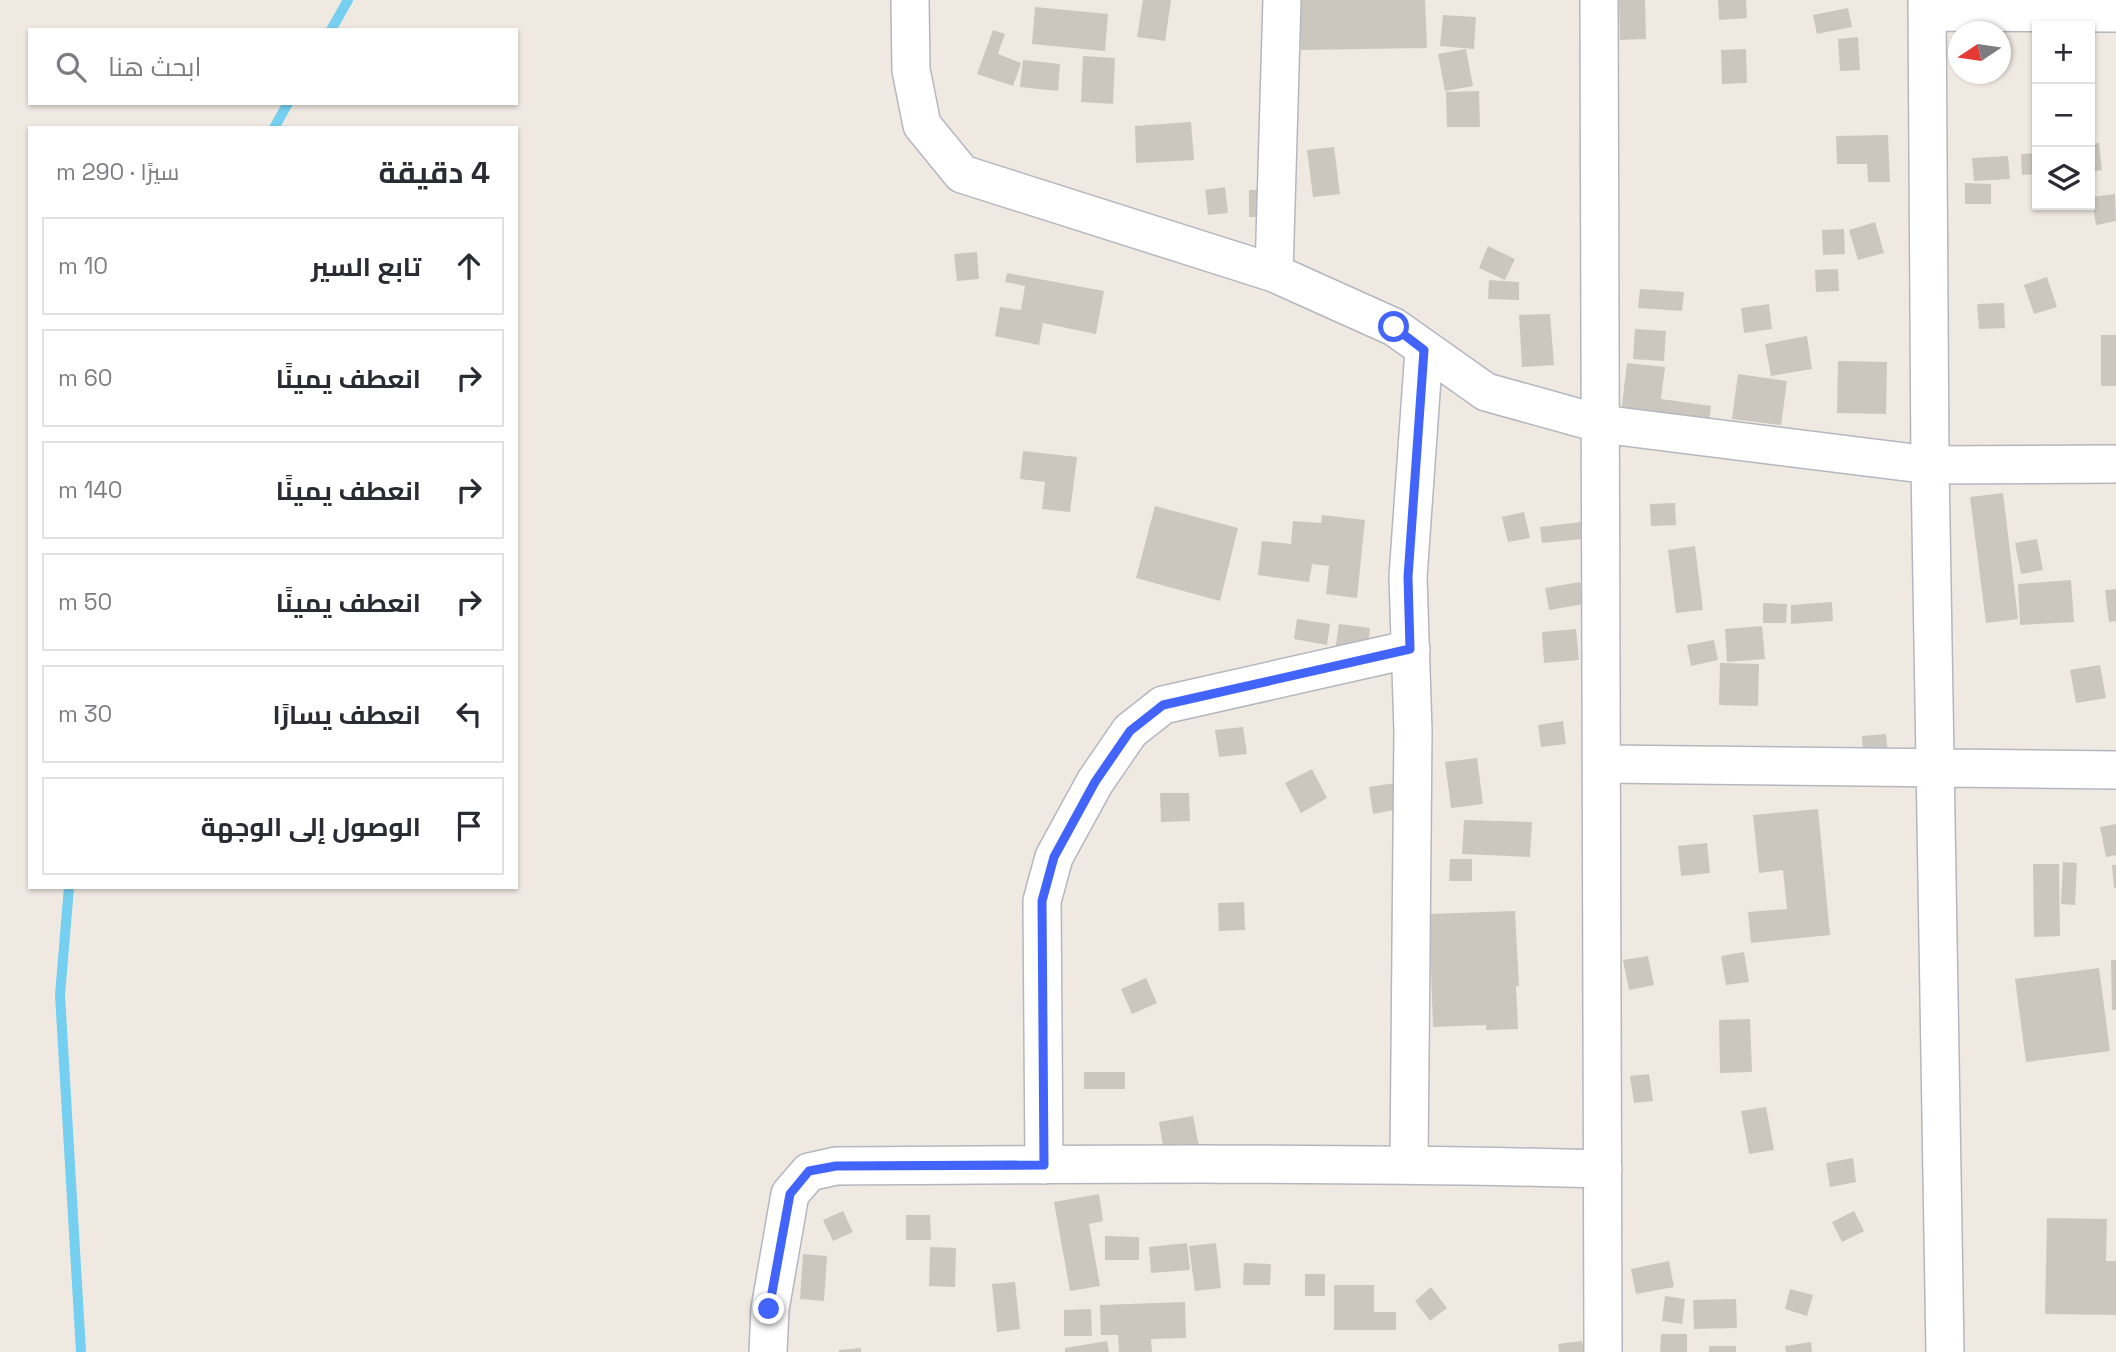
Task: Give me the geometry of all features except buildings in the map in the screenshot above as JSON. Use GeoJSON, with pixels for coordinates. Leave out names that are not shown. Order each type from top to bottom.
{"type":"FeatureCollection","features":[{"type":"Feature","properties":{"kind":"street"},"geometry":{"type":"LineString","coordinates":[[910,0],[911,70],[922,125],[962,173],[1273,273],[1394,327],[1486,392],[1601,424],[1930,465],[2116,464]]}},
{"type":"Feature","properties":{"kind":"street"},"geometry":{"type":"LineString","coordinates":[[1273,273],[1282,0]]}},
{"type":"Feature","properties":{"kind":"street"},"geometry":{"type":"LineString","coordinates":[[1599,0],[1604,1352]]}},
{"type":"Feature","properties":{"kind":"street"},"geometry":{"type":"LineString","coordinates":[[1945,1352],[1930,465],[1927,6],[2116,13]]}},
{"type":"Feature","properties":{"kind":"street"},"geometry":{"type":"LineString","coordinates":[[1409,1164],[1413,745],[1408,577],[1424,350]]}},
{"type":"Feature","properties":{"kind":"street"},"geometry":{"type":"LineString","coordinates":[[1044,1165],[1042,901],[1054,857],[1095,782],[1130,731],[1163,705],[1410,649]]}},
{"type":"Feature","properties":{"kind":"street"},"geometry":{"type":"LineString","coordinates":[[1603,764],[2116,770]]}},
{"type":"Feature","properties":{"kind":"street"},"geometry":{"type":"LineString","coordinates":[[768,1352],[769,1309],[790,1194],[809,1171],[836,1166],[1409,1164],[1603,1169]]}},
{"type":"Feature","properties":{"kind":"waterway"},"geometry":{"type":"LineString","coordinates":[[332,28],[348,0]]}},
{"type":"Feature","properties":{"kind":"waterway"},"geometry":{"type":"LineString","coordinates":[[275,126],[287,105]]}},
{"type":"Feature","properties":{"kind":"waterway"},"geometry":{"type":"LineString","coordinates":[[69,889],[60,995],[81,1352]]}},
{"type":"Feature","properties":{"kind":"route"},"geometry":{"type":"LineString","coordinates":[[769,1309],[790,1194],[809,1171],[836,1166],[1044,1165],[1042,901],[1054,857],[1095,782],[1130,731],[1163,705],[1410,649],[1408,577],[1424,350],[1394,327]]}}]}
